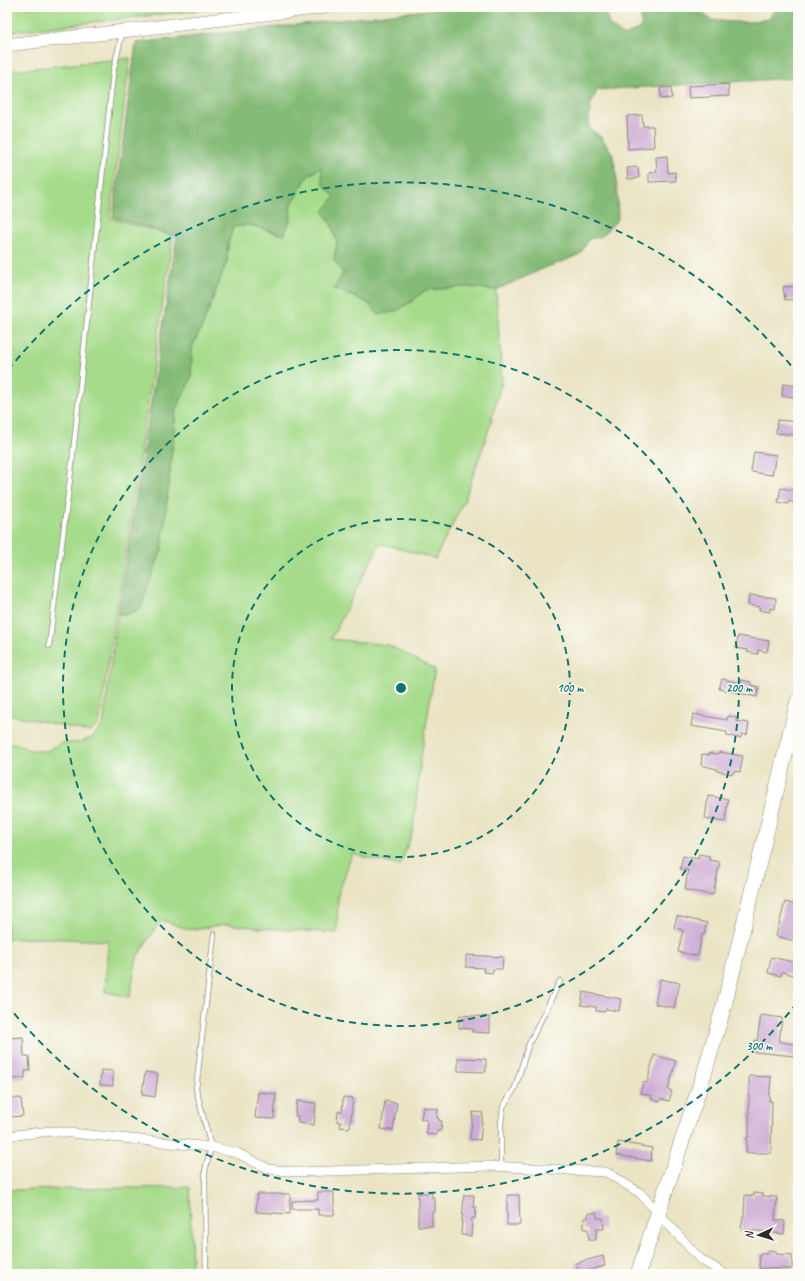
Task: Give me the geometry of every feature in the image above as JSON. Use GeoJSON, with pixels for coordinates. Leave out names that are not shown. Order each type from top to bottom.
{"type":"FeatureCollection","features":[{"type":"Feature","properties":{"kind":"main road"},"geometry":{"type":"LineString","coordinates":[[638,1274],[705,1071],[725,1002],[798,702]]}},
{"type":"Feature","properties":{"kind":"street"},"geometry":{"type":"LineString","coordinates":[[7,45],[324,7]]}},
{"type":"Feature","properties":{"kind":"street"},"geometry":{"type":"LineString","coordinates":[[7,1136],[51,1131],[211,1147],[237,1153],[269,1170],[297,1172],[501,1167],[606,1172],[640,1193],[700,1259],[725,1274]]}},
{"type":"Feature","properties":{"kind":"lane"},"geometry":{"type":"LineString","coordinates":[[49,646],[72,463],[113,73],[122,31]]}},
{"type":"Feature","properties":{"kind":"lane"},"geometry":{"type":"LineString","coordinates":[[206,1274],[205,1171],[211,1147],[196,1089],[214,934]]}},
{"type":"Feature","properties":{"kind":"lane"},"geometry":{"type":"LineString","coordinates":[[501,1167],[501,1124],[503,1107],[515,1088],[528,1046],[560,981]]}},
{"type":"Feature","properties":{"kind":"green space"},"geometry":{"type":"Polygon","coordinates":[[[7,7],[226,7],[7,32],[7,7]]]}},
{"type":"Feature","properties":{"kind":"green space"},"geometry":{"type":"Polygon","coordinates":[[[454,7],[603,7],[610,26],[625,36],[641,27],[641,7],[697,7],[697,9],[711,20],[750,22],[768,19],[777,7],[798,7],[798,165],[795,78],[597,90],[590,107],[589,128],[602,138],[612,153],[616,170],[618,219],[601,237],[589,239],[580,254],[496,290],[467,287],[425,290],[411,302],[396,311],[379,315],[367,302],[334,289],[343,273],[334,260],[337,243],[332,226],[323,211],[335,197],[323,184],[321,167],[307,177],[290,207],[291,218],[284,235],[250,225],[233,227],[228,244],[227,261],[202,327],[192,347],[191,378],[176,410],[162,549],[141,607],[128,614],[118,613],[177,236],[113,217],[136,43],[454,7]]]}},
{"type":"Feature","properties":{"kind":"green space"},"geometry":{"type":"Polygon","coordinates":[[[130,58],[110,218],[173,236],[99,724],[90,732],[7,714],[7,71],[130,58]]]}},
{"type":"Feature","properties":{"kind":"green space"},"geometry":{"type":"Polygon","coordinates":[[[321,167],[335,197],[324,211],[332,226],[337,243],[334,260],[344,273],[335,289],[367,302],[396,311],[411,302],[425,290],[467,287],[496,290],[502,381],[488,432],[465,499],[435,559],[380,543],[331,639],[388,645],[435,669],[421,758],[413,830],[400,866],[352,854],[338,895],[337,933],[260,928],[227,924],[190,930],[161,920],[137,957],[130,997],[105,992],[108,941],[42,938],[7,939],[7,742],[14,743],[30,750],[47,751],[61,743],[77,743],[92,738],[103,725],[118,613],[124,615],[141,607],[162,549],[176,410],[191,378],[192,347],[202,327],[227,261],[228,244],[233,227],[250,225],[284,235],[291,218],[290,207],[307,177],[321,167]]]}},
{"type":"Feature","properties":{"kind":"green space"},"geometry":{"type":"Polygon","coordinates":[[[190,1187],[192,1274],[7,1274],[7,1190],[190,1187]]]}},
{"type":"Feature","properties":{"kind":"building"},"geometry":{"type":"Polygon","coordinates":[[[728,84],[729,96],[689,98],[688,86],[728,84]]]}},
{"type":"Feature","properties":{"kind":"building"},"geometry":{"type":"Polygon","coordinates":[[[671,87],[672,98],[661,99],[660,88],[671,87]]]}},
{"type":"Feature","properties":{"kind":"building"},"geometry":{"type":"Polygon","coordinates":[[[642,115],[643,126],[653,126],[654,147],[628,149],[627,116],[642,115]]]}},
{"type":"Feature","properties":{"kind":"building"},"geometry":{"type":"Polygon","coordinates":[[[667,156],[668,173],[675,172],[676,181],[649,182],[649,173],[657,172],[656,157],[667,156]]]}},
{"type":"Feature","properties":{"kind":"building"},"geometry":{"type":"Polygon","coordinates":[[[638,167],[639,178],[628,179],[627,168],[638,167]]]}},
{"type":"Feature","properties":{"kind":"building"},"geometry":{"type":"Polygon","coordinates":[[[798,286],[798,299],[785,300],[783,287],[798,286]]]}},
{"type":"Feature","properties":{"kind":"building"},"geometry":{"type":"Polygon","coordinates":[[[783,384],[798,386],[798,397],[782,396],[783,384]]]}},
{"type":"Feature","properties":{"kind":"building"},"geometry":{"type":"Polygon","coordinates":[[[777,420],[798,422],[798,435],[776,433],[777,420]]]}},
{"type":"Feature","properties":{"kind":"building"},"geometry":{"type":"Polygon","coordinates":[[[754,452],[776,455],[772,475],[751,472],[754,452]]]}},
{"type":"Feature","properties":{"kind":"building"},"geometry":{"type":"Polygon","coordinates":[[[781,488],[798,491],[795,503],[789,501],[788,504],[778,502],[781,488]]]}},
{"type":"Feature","properties":{"kind":"building"},"geometry":{"type":"Polygon","coordinates":[[[749,595],[776,598],[775,609],[770,608],[770,612],[759,610],[760,607],[748,605],[749,595]]]}},
{"type":"Feature","properties":{"kind":"building"},"geometry":{"type":"Polygon","coordinates":[[[738,636],[769,641],[767,652],[758,650],[758,654],[747,652],[748,650],[736,648],[738,636]]]}},
{"type":"Feature","properties":{"kind":"building"},"geometry":{"type":"Polygon","coordinates":[[[722,679],[741,683],[742,680],[751,682],[751,685],[759,687],[757,697],[719,689],[722,679]]]}},
{"type":"Feature","properties":{"kind":"building"},"geometry":{"type":"Polygon","coordinates":[[[693,714],[727,720],[728,716],[736,717],[736,721],[749,723],[747,735],[742,734],[741,738],[727,736],[727,732],[691,726],[693,714]]]}},
{"type":"Feature","properties":{"kind":"building"},"geometry":{"type":"Polygon","coordinates":[[[719,752],[743,756],[740,772],[734,771],[733,774],[717,771],[717,769],[701,765],[702,754],[718,754],[719,752]]]}},
{"type":"Feature","properties":{"kind":"building"},"geometry":{"type":"Polygon","coordinates":[[[708,796],[728,799],[725,822],[705,819],[708,796]]]}},
{"type":"Feature","properties":{"kind":"building"},"geometry":{"type":"Polygon","coordinates":[[[699,854],[710,856],[709,860],[720,862],[713,895],[685,890],[688,870],[680,869],[683,856],[698,859],[699,854]]]}},
{"type":"Feature","properties":{"kind":"building"},"geometry":{"type":"Polygon","coordinates":[[[785,902],[798,905],[798,942],[776,936],[785,902]]]}},
{"type":"Feature","properties":{"kind":"building"},"geometry":{"type":"Polygon","coordinates":[[[677,916],[707,923],[704,935],[702,934],[698,956],[678,952],[683,930],[674,928],[677,916]]]}},
{"type":"Feature","properties":{"kind":"building"},"geometry":{"type":"Polygon","coordinates":[[[466,955],[503,957],[502,969],[493,969],[493,973],[483,972],[484,968],[466,967],[466,955]]]}},
{"type":"Feature","properties":{"kind":"building"},"geometry":{"type":"Polygon","coordinates":[[[771,957],[798,963],[798,976],[782,972],[781,976],[768,973],[771,957]]]}},
{"type":"Feature","properties":{"kind":"building"},"geometry":{"type":"Polygon","coordinates":[[[660,979],[680,983],[674,1008],[655,1004],[660,979]]]}},
{"type":"Feature","properties":{"kind":"building"},"geometry":{"type":"Polygon","coordinates":[[[583,992],[621,999],[619,1011],[606,1009],[605,1012],[596,1011],[596,1007],[581,1005],[583,992]]]}},
{"type":"Feature","properties":{"kind":"building"},"geometry":{"type":"Polygon","coordinates":[[[460,1015],[490,1017],[490,1033],[472,1032],[472,1029],[459,1028],[460,1015]]]}},
{"type":"Feature","properties":{"kind":"building"},"geometry":{"type":"Polygon","coordinates":[[[761,1015],[782,1018],[779,1042],[796,1044],[795,1056],[754,1052],[755,1040],[757,1041],[761,1015]]]}},
{"type":"Feature","properties":{"kind":"building"},"geometry":{"type":"Polygon","coordinates":[[[23,1037],[24,1056],[29,1056],[30,1071],[25,1071],[25,1078],[11,1079],[9,1038],[23,1037]]]}},
{"type":"Feature","properties":{"kind":"building"},"geometry":{"type":"Polygon","coordinates":[[[654,1055],[676,1061],[668,1090],[672,1091],[669,1101],[661,1099],[660,1102],[651,1099],[652,1096],[640,1093],[643,1082],[647,1083],[654,1055]]]}},
{"type":"Feature","properties":{"kind":"building"},"geometry":{"type":"Polygon","coordinates":[[[458,1058],[486,1059],[486,1072],[458,1071],[458,1058]]]}},
{"type":"Feature","properties":{"kind":"building"},"geometry":{"type":"Polygon","coordinates":[[[101,1070],[113,1071],[113,1086],[100,1085],[101,1070]]]}},
{"type":"Feature","properties":{"kind":"building"},"geometry":{"type":"Polygon","coordinates":[[[145,1072],[158,1074],[155,1097],[142,1095],[145,1072]]]}},
{"type":"Feature","properties":{"kind":"building"},"geometry":{"type":"Polygon","coordinates":[[[749,1076],[771,1077],[769,1101],[772,1101],[771,1153],[746,1153],[747,1137],[749,1137],[749,1076]]]}},
{"type":"Feature","properties":{"kind":"building"},"geometry":{"type":"Polygon","coordinates":[[[258,1092],[276,1094],[274,1119],[255,1118],[258,1092]]]}},
{"type":"Feature","properties":{"kind":"building"},"geometry":{"type":"Polygon","coordinates":[[[343,1097],[353,1098],[350,1128],[340,1127],[341,1122],[337,1122],[338,1111],[342,1112],[343,1097]]]}},
{"type":"Feature","properties":{"kind":"building"},"geometry":{"type":"Polygon","coordinates":[[[21,1098],[23,1116],[10,1117],[8,1099],[21,1098]]]}},
{"type":"Feature","properties":{"kind":"building"},"geometry":{"type":"Polygon","coordinates":[[[297,1101],[316,1103],[314,1125],[298,1123],[298,1116],[295,1116],[297,1101]]]}},
{"type":"Feature","properties":{"kind":"building"},"geometry":{"type":"Polygon","coordinates":[[[385,1101],[397,1103],[393,1130],[381,1129],[385,1101]]]}},
{"type":"Feature","properties":{"kind":"building"},"geometry":{"type":"Polygon","coordinates":[[[423,1107],[438,1109],[437,1118],[439,1118],[439,1121],[442,1121],[441,1131],[437,1131],[437,1135],[426,1134],[427,1120],[421,1119],[423,1107]]]}},
{"type":"Feature","properties":{"kind":"building"},"geometry":{"type":"Polygon","coordinates":[[[473,1112],[483,1113],[480,1140],[470,1139],[473,1112]]]}},
{"type":"Feature","properties":{"kind":"building"},"geometry":{"type":"Polygon","coordinates":[[[618,1142],[652,1148],[651,1161],[616,1155],[618,1142]]]}},
{"type":"Feature","properties":{"kind":"building"},"geometry":{"type":"Polygon","coordinates":[[[318,1192],[334,1192],[334,1215],[318,1215],[318,1209],[292,1209],[292,1201],[318,1200],[318,1192]]]}},
{"type":"Feature","properties":{"kind":"building"},"geometry":{"type":"Polygon","coordinates":[[[418,1193],[432,1193],[432,1198],[435,1198],[435,1212],[432,1212],[432,1226],[418,1226],[418,1193]]]}},
{"type":"Feature","properties":{"kind":"building"},"geometry":{"type":"Polygon","coordinates":[[[754,1193],[763,1194],[763,1196],[777,1197],[775,1220],[785,1221],[784,1234],[741,1229],[744,1216],[745,1195],[754,1196],[754,1193]]]}},
{"type":"Feature","properties":{"kind":"building"},"geometry":{"type":"Polygon","coordinates":[[[257,1194],[290,1194],[290,1214],[256,1212],[257,1194]]]}},
{"type":"Feature","properties":{"kind":"building"},"geometry":{"type":"Polygon","coordinates":[[[464,1195],[474,1195],[473,1207],[476,1207],[475,1218],[472,1218],[471,1236],[461,1235],[464,1195]]]}},
{"type":"Feature","properties":{"kind":"building"},"geometry":{"type":"Polygon","coordinates":[[[507,1195],[519,1195],[520,1225],[507,1225],[507,1195]]]}},
{"type":"Feature","properties":{"kind":"building"},"geometry":{"type":"Polygon","coordinates":[[[588,1213],[597,1213],[597,1218],[603,1218],[604,1229],[596,1229],[596,1240],[589,1240],[588,1229],[584,1229],[584,1218],[588,1218],[588,1213]]]}},
{"type":"Feature","properties":{"kind":"building"},"geometry":{"type":"Polygon","coordinates":[[[768,1250],[776,1251],[776,1254],[792,1255],[792,1269],[759,1268],[760,1254],[768,1254],[768,1250]]]}},
{"type":"Feature","properties":{"kind":"building"},"geometry":{"type":"Polygon","coordinates":[[[603,1256],[605,1266],[579,1273],[576,1263],[603,1256]]]}}]}
